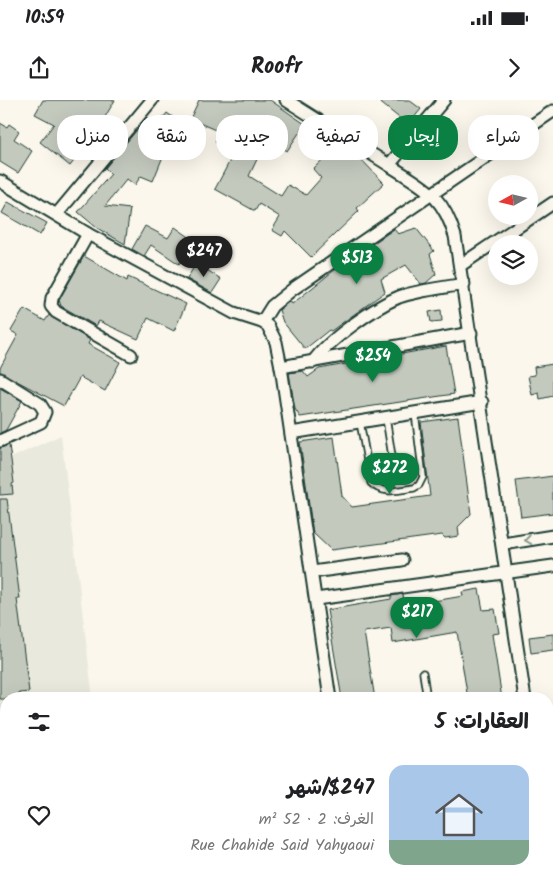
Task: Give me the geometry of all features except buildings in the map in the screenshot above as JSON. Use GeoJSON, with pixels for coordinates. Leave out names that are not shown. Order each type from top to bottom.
{"type":"FeatureCollection","features":[{"type":"Feature","properties":{"kind":"street"},"geometry":{"type":"LineString","coordinates":[[57,214],[152,100]]}},
{"type":"Feature","properties":{"kind":"street"},"geometry":{"type":"LineString","coordinates":[[286,100],[433,194],[447,213],[452,224],[464,284],[524,692]]}},
{"type":"Feature","properties":{"kind":"street"},"geometry":{"type":"LineString","coordinates":[[389,165],[444,100]]}},
{"type":"Feature","properties":{"kind":"street"},"geometry":{"type":"LineString","coordinates":[[262,322],[272,306],[293,289],[553,111]]}},
{"type":"Feature","properties":{"kind":"street"},"geometry":{"type":"LineString","coordinates":[[0,181],[88,234],[234,313],[262,322],[268,326],[273,334],[281,367],[329,692]]}},
{"type":"Feature","properties":{"kind":"street"},"geometry":{"type":"LineString","coordinates":[[461,265],[553,203]]}},
{"type":"Feature","properties":{"kind":"street"},"geometry":{"type":"LineString","coordinates":[[88,234],[52,298],[51,306],[56,312],[131,355]]}},
{"type":"Feature","properties":{"kind":"street"},"geometry":{"type":"LineString","coordinates":[[313,362],[324,347],[334,339],[391,301],[408,294],[464,284]]}},
{"type":"Feature","properties":{"kind":"street"},"geometry":{"type":"LineString","coordinates":[[281,367],[471,333]]}},
{"type":"Feature","properties":{"kind":"street"},"geometry":{"type":"LineString","coordinates":[[0,379],[40,404],[45,412],[41,422],[0,442]]}},
{"type":"Feature","properties":{"kind":"street"},"geometry":{"type":"LineString","coordinates":[[291,433],[482,402]]}},
{"type":"Feature","properties":{"kind":"street"},"geometry":{"type":"LineString","coordinates":[[503,544],[553,536]]}},
{"type":"Feature","properties":{"kind":"street"},"geometry":{"type":"LineString","coordinates":[[312,572],[402,560]]}},
{"type":"Feature","properties":{"kind":"street"},"geometry":{"type":"LineString","coordinates":[[316,599],[508,574],[553,566]]}},
{"type":"Feature","properties":{"kind":"lane"},"geometry":{"type":"LineString","coordinates":[[360,422],[368,473],[374,487],[384,491],[414,488],[422,482],[423,477],[415,413]]}},
{"type":"Feature","properties":{"kind":"lane"},"geometry":{"type":"LineString","coordinates":[[386,418],[394,469]]}},
{"type":"Feature","properties":{"kind":"lane"},"geometry":{"type":"LineString","coordinates":[[423,673],[426,692]]}},
{"type":"Feature","properties":{"kind":"shaded area"},"geometry":{"type":"Polygon","coordinates":[[[61,435],[92,692],[0,692],[0,463],[61,435]]]}}]}
